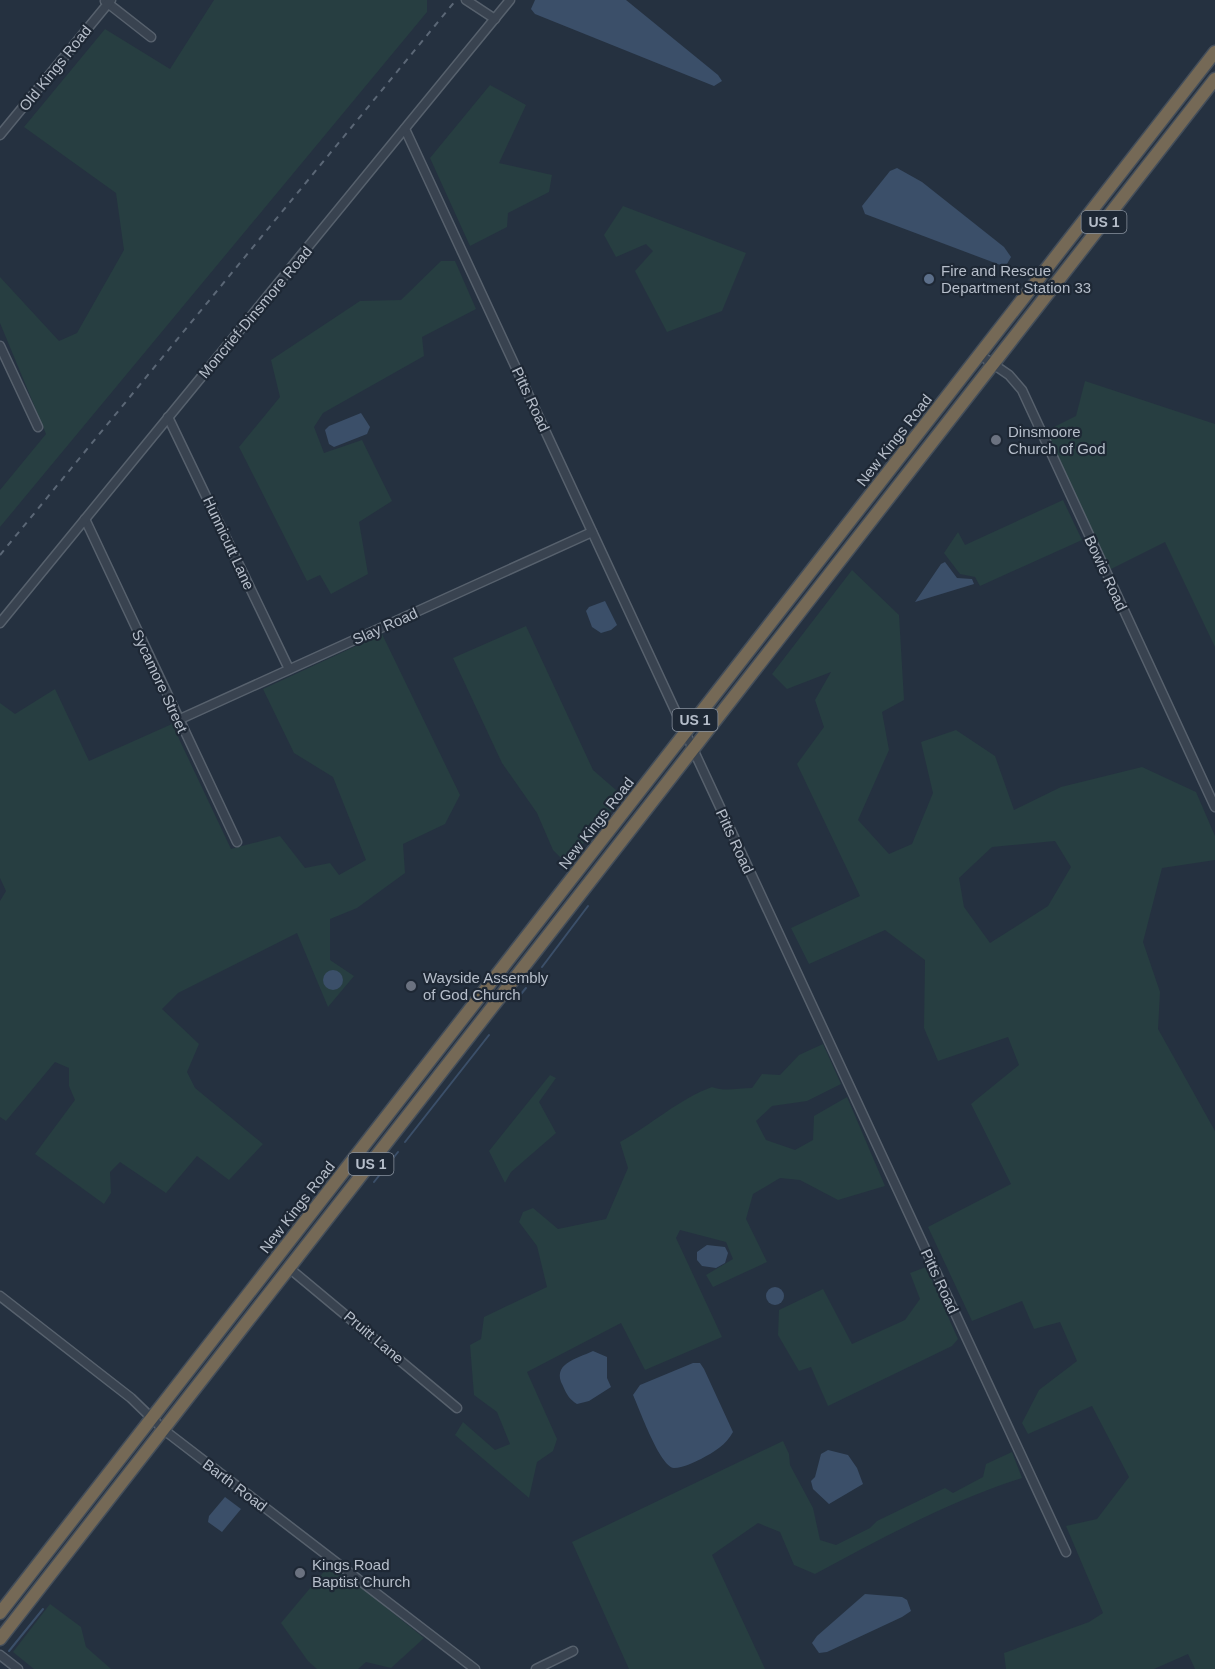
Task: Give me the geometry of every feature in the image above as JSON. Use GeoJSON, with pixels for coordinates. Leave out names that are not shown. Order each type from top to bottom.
{"type":"FeatureCollection","features":[{"type":"Feature","properties":{"kind":"highway","name":"New Kings Road"},"geometry":{"type":"LineString","coordinates":[[0,1613],[1215,52]]}},
{"type":"Feature","properties":{"kind":"highway","name":"New Kings Road"},"geometry":{"type":"LineString","coordinates":[[0,1639],[1215,79]]}},
{"type":"Feature","properties":{"kind":"street"},"geometry":{"type":"LineString","coordinates":[[466,0],[495,19]]}},
{"type":"Feature","properties":{"kind":"street","name":"Moncrief-Dinsmore Road"},"geometry":{"type":"LineString","coordinates":[[0,623],[510,0]]}},
{"type":"Feature","properties":{"kind":"street"},"geometry":{"type":"LineString","coordinates":[[107,1],[152,37]]}},
{"type":"Feature","properties":{"kind":"street","name":"Old Kings Road"},"geometry":{"type":"LineString","coordinates":[[0,135],[107,1]]}},
{"type":"Feature","properties":{"kind":"street","name":"Pitts Road"},"geometry":{"type":"LineString","coordinates":[[405,129],[946,1295],[1022,1452],[1066,1552]]}},
{"type":"Feature","properties":{"kind":"street"},"geometry":{"type":"LineString","coordinates":[[1019,305],[1033,313]]}},
{"type":"Feature","properties":{"kind":"street"},"geometry":{"type":"LineString","coordinates":[[0,346],[38,427]]}},
{"type":"Feature","properties":{"kind":"street","name":"Bowie Road"},"geometry":{"type":"LineString","coordinates":[[980,355],[1009,375],[1022,390],[1215,807]]}},
{"type":"Feature","properties":{"kind":"street","name":"Hunnicutt Lane"},"geometry":{"type":"LineString","coordinates":[[168,417],[289,669]]}},
{"type":"Feature","properties":{"kind":"street","name":"Sycamore Street"},"geometry":{"type":"LineString","coordinates":[[85,519],[237,842]]}},
{"type":"Feature","properties":{"kind":"street","name":"Slay Road"},"geometry":{"type":"LineString","coordinates":[[178,720],[592,532]]}},
{"type":"Feature","properties":{"kind":"street"},"geometry":{"type":"LineString","coordinates":[[833,543],[847,552]]}},
{"type":"Feature","properties":{"kind":"street"},"geometry":{"type":"LineString","coordinates":[[506,963],[519,973]]}},
{"type":"Feature","properties":{"kind":"street"},"geometry":{"type":"LineString","coordinates":[[329,1190],[343,1200]]}},
{"type":"Feature","properties":{"kind":"street","name":"Pruitt Lane"},"geometry":{"type":"LineString","coordinates":[[289,1269],[457,1408]]}},
{"type":"Feature","properties":{"kind":"street","name":"Barth Road"},"geometry":{"type":"LineString","coordinates":[[0,1296],[153,1417],[164,1430],[475,1669]]}},
{"type":"Feature","properties":{"kind":"street"},"geometry":{"type":"LineString","coordinates":[[536,1669],[573,1651]]}},
{"type":"Feature","properties":{"kind":"street"},"geometry":{"type":"LineString","coordinates":[[0,1655],[18,1669]]}},
{"type":"Feature","properties":{"kind":"green space"},"geometry":{"type":"Polygon","coordinates":[[[214,0],[427,0],[427,12],[0,527],[0,490],[46,434],[0,323],[0,277],[59,341],[77,333],[124,250],[116,193],[24,127],[105,29],[170,69],[214,0]]]}},
{"type":"Feature","properties":{"kind":"green space"},"geometry":{"type":"Polygon","coordinates":[[[490,85],[526,105],[499,163],[552,175],[549,192],[508,213],[507,227],[470,246],[430,158],[490,85]]]}},
{"type":"Feature","properties":{"kind":"green space"},"geometry":{"type":"Polygon","coordinates":[[[623,206],[746,253],[722,311],[667,332],[635,271],[653,251],[646,244],[616,257],[604,235],[623,206]]]}},
{"type":"Feature","properties":{"kind":"green space"},"geometry":{"type":"Polygon","coordinates":[[[441,261],[455,261],[476,309],[422,337],[424,356],[323,413],[314,427],[324,453],[362,440],[392,501],[359,522],[368,574],[331,594],[320,575],[307,581],[239,447],[280,397],[271,360],[360,301],[401,300],[441,261]]]}},
{"type":"Feature","properties":{"kind":"green space"},"geometry":{"type":"Polygon","coordinates":[[[1085,381],[1215,424],[1215,647],[1165,542],[1109,570],[1044,432],[1076,416],[1085,381]]]}},
{"type":"Feature","properties":{"kind":"green space"},"geometry":{"type":"Polygon","coordinates":[[[1063,500],[1082,540],[980,586],[975,577],[960,574],[944,553],[958,532],[965,545],[1063,500]]]}},
{"type":"Feature","properties":{"kind":"green space"},"geometry":{"type":"Polygon","coordinates":[[[852,570],[899,615],[904,700],[882,712],[889,750],[858,820],[889,854],[912,844],[933,793],[921,742],[956,730],[995,756],[1014,810],[1061,787],[1142,767],[1196,792],[1215,836],[1215,860],[1162,868],[1143,942],[1160,992],[1158,1029],[1215,1131],[1215,1669],[1195,1669],[1188,1654],[1154,1669],[1006,1669],[1004,1653],[1089,1622],[1103,1613],[1066,1526],[1097,1519],[1129,1477],[1092,1406],[1028,1434],[1022,1423],[1039,1390],[1077,1361],[1060,1322],[1034,1329],[1022,1301],[972,1321],[928,1227],[1011,1184],[971,1104],[1019,1065],[1008,1037],[938,1061],[924,1028],[925,960],[885,930],[809,964],[791,928],[860,896],[797,764],[824,727],[815,700],[831,672],[787,689],[772,674],[852,570]],[[1055,841],[992,847],[959,878],[964,907],[990,943],[1048,906],[1071,867],[1055,841]]]}},
{"type":"Feature","properties":{"kind":"green space"},"geometry":{"type":"Polygon","coordinates":[[[526,626],[593,770],[624,797],[566,863],[553,850],[537,813],[502,763],[453,658],[526,626]]]}},
{"type":"Feature","properties":{"kind":"green space"},"geometry":{"type":"Polygon","coordinates":[[[382,634],[460,795],[445,824],[403,844],[405,873],[357,908],[330,919],[330,960],[354,976],[328,1007],[297,933],[178,993],[162,1009],[199,1044],[187,1072],[195,1088],[263,1144],[229,1180],[197,1156],[166,1193],[120,1162],[110,1172],[111,1193],[104,1204],[35,1154],[75,1100],[69,1086],[69,1068],[55,1062],[6,1121],[0,1117],[0,901],[6,891],[0,878],[0,703],[15,714],[55,689],[89,761],[172,724],[231,849],[280,836],[305,868],[330,863],[339,875],[366,860],[333,777],[294,753],[263,689],[382,634]]]}},
{"type":"Feature","properties":{"kind":"green space"},"geometry":{"type":"Polygon","coordinates":[[[823,1044],[841,1084],[807,1101],[772,1106],[756,1121],[766,1140],[795,1150],[813,1140],[814,1116],[847,1097],[885,1186],[838,1200],[800,1180],[780,1178],[753,1194],[746,1219],[767,1262],[713,1287],[706,1275],[733,1259],[726,1242],[680,1230],[676,1238],[722,1337],[645,1370],[621,1323],[527,1372],[557,1439],[553,1451],[537,1462],[529,1498],[455,1435],[463,1422],[495,1450],[510,1444],[497,1412],[474,1395],[470,1345],[481,1339],[484,1317],[547,1287],[537,1246],[519,1222],[523,1212],[533,1208],[558,1229],[606,1219],[628,1168],[620,1142],[700,1092],[712,1087],[727,1090],[752,1088],[762,1074],[780,1075],[799,1055],[823,1044]]]}},
{"type":"Feature","properties":{"kind":"green space"},"geometry":{"type":"Polygon","coordinates":[[[550,1075],[556,1078],[539,1102],[556,1133],[511,1172],[505,1183],[489,1151],[550,1075]]]}},
{"type":"Feature","properties":{"kind":"green space"},"geometry":{"type":"Polygon","coordinates":[[[926,1267],[958,1339],[952,1346],[828,1406],[811,1367],[799,1371],[778,1335],[779,1310],[823,1289],[852,1344],[905,1320],[920,1299],[910,1273],[926,1267]]]}},
{"type":"Feature","properties":{"kind":"green space"},"geometry":{"type":"Polygon","coordinates":[[[783,1441],[789,1454],[790,1465],[813,1508],[820,1540],[836,1545],[870,1528],[877,1521],[945,1488],[953,1493],[983,1477],[986,1464],[1012,1452],[1022,1478],[943,1509],[815,1574],[794,1565],[780,1532],[758,1523],[712,1555],[765,1669],[629,1669],[572,1542],[783,1441]]]}},
{"type":"Feature","properties":{"kind":"green space"},"geometry":{"type":"Polygon","coordinates":[[[331,1563],[424,1638],[391,1668],[366,1662],[358,1669],[317,1669],[308,1661],[281,1623],[331,1563]]]}},
{"type":"Feature","properties":{"kind":"green space"},"geometry":{"type":"Polygon","coordinates":[[[50,1604],[81,1627],[86,1647],[111,1669],[34,1669],[13,1652],[50,1604]]]}},
{"type":"Feature","properties":{"kind":"water"},"geometry":{"type":"Polygon","coordinates":[[[535,0],[626,0],[718,75],[722,81],[714,86],[535,14],[531,9],[535,0]]]}},
{"type":"Feature","properties":{"kind":"water"},"geometry":{"type":"Polygon","coordinates":[[[897,168],[922,182],[1004,247],[1011,257],[1007,264],[1003,266],[865,214],[862,206],[890,171],[897,168]]]}},
{"type":"Feature","properties":{"kind":"water"},"geometry":{"type":"Polygon","coordinates":[[[361,413],[370,427],[367,434],[334,447],[329,444],[325,430],[329,426],[361,413]]]}},
{"type":"Feature","properties":{"kind":"water"},"geometry":{"type":"Polygon","coordinates":[[[945,562],[957,578],[972,579],[974,584],[915,602],[941,564],[945,562]]]}},
{"type":"Feature","properties":{"kind":"water"},"geometry":{"type":"Polygon","coordinates":[[[605,601],[617,625],[601,633],[592,627],[586,611],[589,607],[605,601]]]}},
{"type":"Feature","properties":{"kind":"water"},"geometry":{"type":"Polygon","coordinates":[[[329,970],[337,970],[343,976],[343,984],[337,990],[329,990],[323,984],[323,976],[329,970]]]}},
{"type":"Feature","properties":{"kind":"water"},"geometry":{"type":"Polygon","coordinates":[[[707,1245],[725,1247],[728,1253],[725,1263],[716,1268],[702,1266],[697,1260],[697,1252],[707,1245]]]}},
{"type":"Feature","properties":{"kind":"water"},"geometry":{"type":"Polygon","coordinates":[[[775,1287],[783,1292],[784,1296],[779,1304],[775,1305],[767,1300],[766,1296],[771,1288],[775,1287]]]}},
{"type":"Feature","properties":{"kind":"water"},"geometry":{"type":"Polygon","coordinates":[[[593,1351],[607,1357],[607,1378],[611,1387],[589,1401],[577,1404],[566,1392],[560,1379],[560,1372],[567,1363],[593,1351]]]}},
{"type":"Feature","properties":{"kind":"water"},"geometry":{"type":"Polygon","coordinates":[[[693,1363],[700,1363],[704,1369],[733,1432],[710,1454],[688,1465],[674,1468],[668,1465],[656,1448],[633,1395],[640,1385],[693,1363]]]}},
{"type":"Feature","properties":{"kind":"water"},"geometry":{"type":"Polygon","coordinates":[[[828,1450],[848,1455],[857,1468],[863,1484],[829,1504],[813,1489],[811,1481],[815,1477],[821,1454],[828,1450]]]}},
{"type":"Feature","properties":{"kind":"water"},"geometry":{"type":"Polygon","coordinates":[[[225,1497],[241,1509],[222,1532],[208,1522],[209,1516],[225,1497]]]}},
{"type":"Feature","properties":{"kind":"water"},"geometry":{"type":"Polygon","coordinates":[[[865,1594],[902,1597],[907,1600],[911,1611],[827,1652],[819,1653],[812,1643],[817,1636],[865,1594]]]}},
{"type":"Feature","properties":{"kind":"waterway"},"geometry":{"type":"LineString","coordinates":[[542,967],[588,906]]}},
{"type":"Feature","properties":{"kind":"waterway"},"geometry":{"type":"LineString","coordinates":[[516,1000],[526,988]]}},
{"type":"Feature","properties":{"kind":"waterway"},"geometry":{"type":"LineString","coordinates":[[405,1142],[489,1035]]}},
{"type":"Feature","properties":{"kind":"waterway"},"geometry":{"type":"LineString","coordinates":[[374,1182],[398,1152]]}},
{"type":"Feature","properties":{"kind":"waterway"},"geometry":{"type":"LineString","coordinates":[[9,1651],[43,1609]]}},
{"type":"Feature","properties":{"kind":"railway"},"geometry":{"type":"LineString","coordinates":[[0,555],[456,0]]}},
{"type":"Feature","properties":{"kind":"place","name":"Fire and Rescue Department Station 33"},"geometry":{"type":"Point","coordinates":[929,279]}},
{"type":"Feature","properties":{"kind":"place","name":"Dinsmoore Church of God"},"geometry":{"type":"Point","coordinates":[996,440]}},
{"type":"Feature","properties":{"kind":"place","name":"Wayside Assembly of God Church"},"geometry":{"type":"Point","coordinates":[411,986]}},
{"type":"Feature","properties":{"kind":"place","name":"Kings Road Baptist Church"},"geometry":{"type":"Point","coordinates":[300,1573]}}]}
